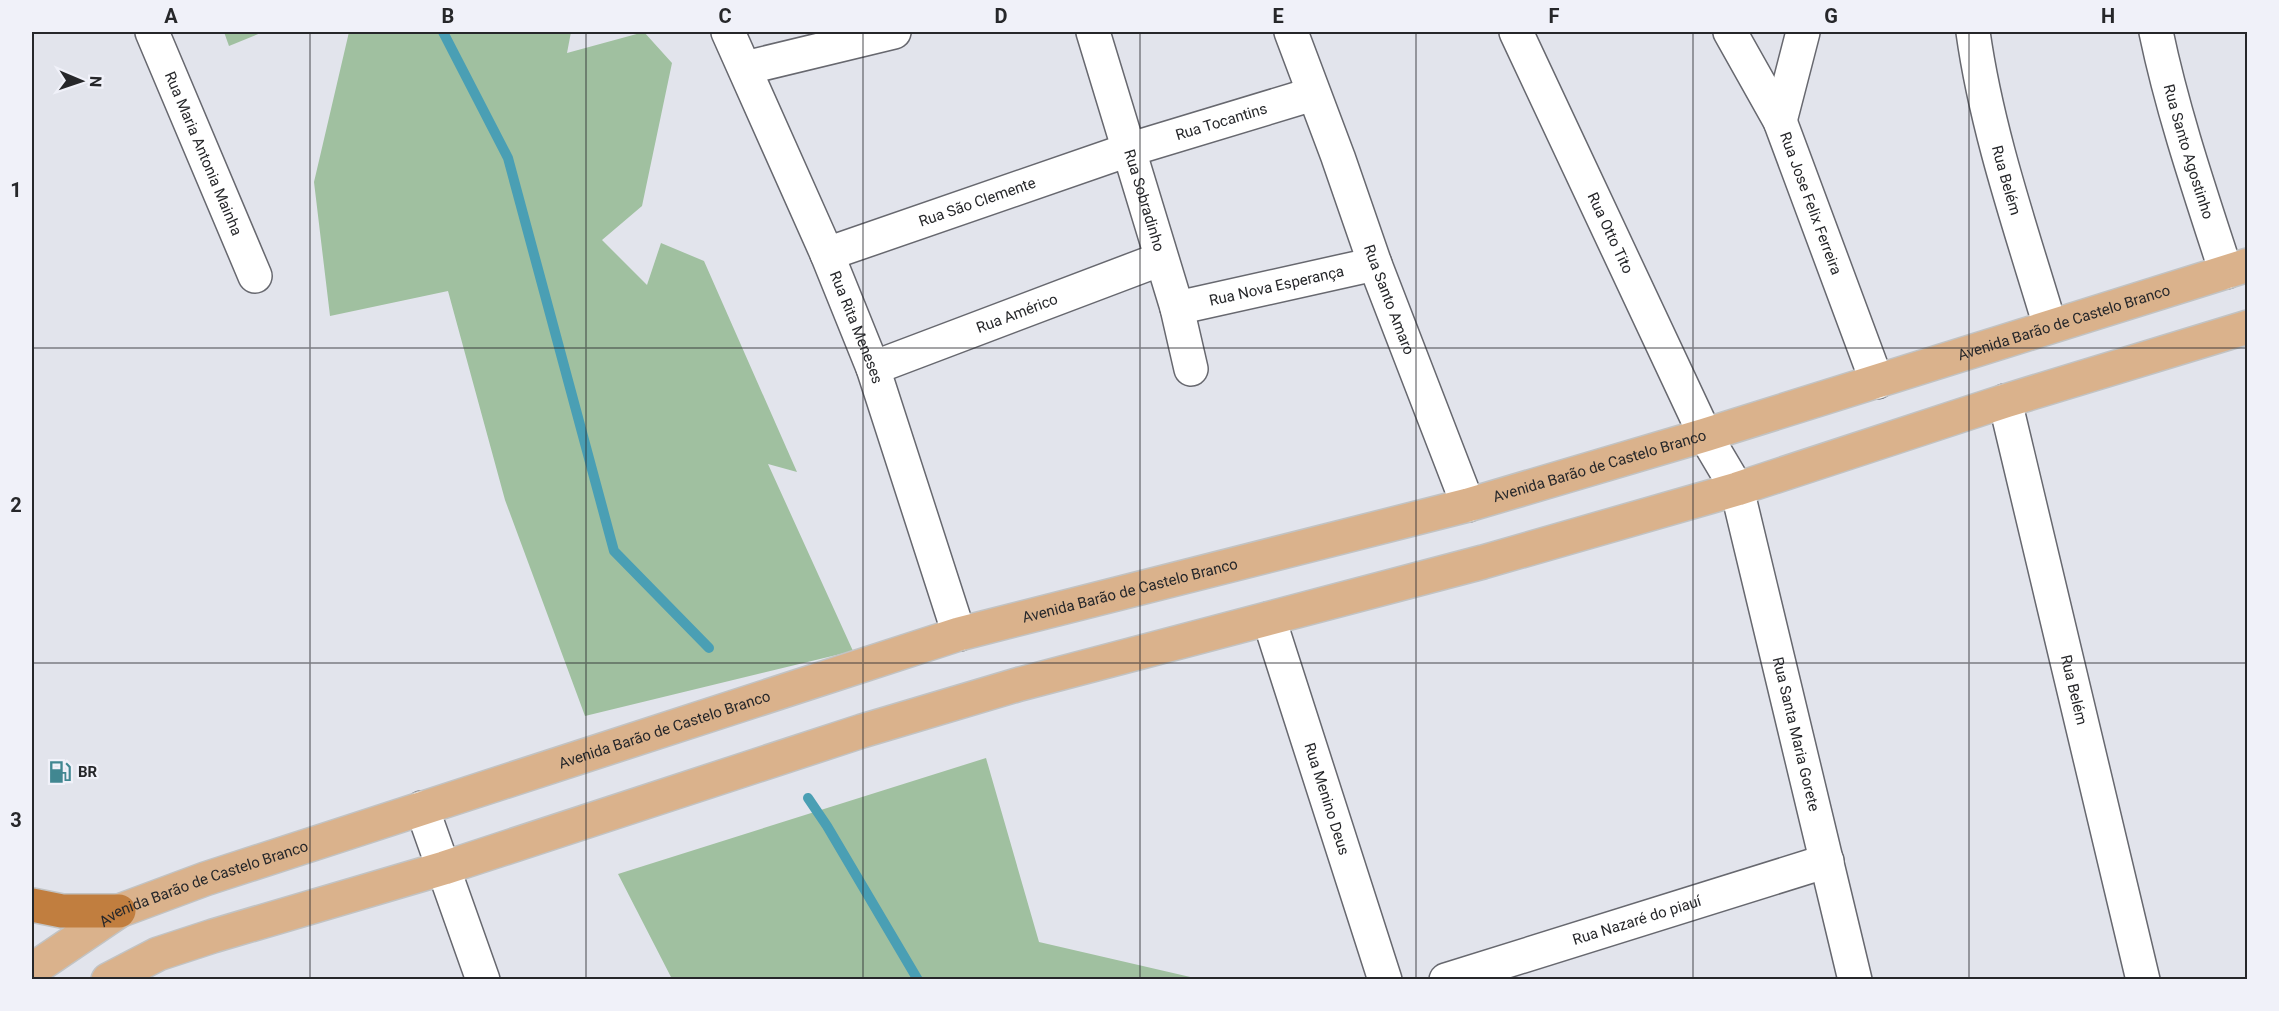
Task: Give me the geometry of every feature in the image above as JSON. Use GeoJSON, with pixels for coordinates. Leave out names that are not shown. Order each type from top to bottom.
{"type":"FeatureCollection","features":[{"type":"Feature","properties":{"kind":"highway"},"geometry":{"type":"LineString","coordinates":[[32,905],[77,912],[119,911]]}},
{"type":"Feature","properties":{"kind":"main road","name":"Avenida Barão de Castelo Branco"},"geometry":{"type":"LineString","coordinates":[[32,970],[119,911],[206,879],[959,634],[1468,505],[1705,435],[2236,268]]}},
{"type":"Feature","properties":{"kind":"main road"},"geometry":{"type":"LineString","coordinates":[[108,980],[158,954],[444,868],[896,721],[1020,684],[1472,565],[1737,489],[2005,401],[2247,327]]}},
{"type":"Feature","properties":{"kind":"street","name":"Rua Maria Antonia Mainha"},"geometry":{"type":"LineString","coordinates":[[152,32],[255,276]]}},
{"type":"Feature","properties":{"kind":"street","name":"Rua Rita Meneses"},"geometry":{"type":"LineString","coordinates":[[728,32],[827,254],[873,368],[959,634]]}},
{"type":"Feature","properties":{"kind":"street"},"geometry":{"type":"LineString","coordinates":[[745,68],[894,32]]}},
{"type":"Feature","properties":{"kind":"street","name":"Rua Sobradinho"},"geometry":{"type":"LineString","coordinates":[[1093,32],[1177,308],[1191,369]]}},
{"type":"Feature","properties":{"kind":"street","name":"Rua Santo Amaro"},"geometry":{"type":"LineString","coordinates":[[1291,32],[1375,264],[1468,505]]}},
{"type":"Feature","properties":{"kind":"street","name":"Rua Otto Tito"},"geometry":{"type":"LineString","coordinates":[[1515,32],[1705,435],[1737,489]]}},
{"type":"Feature","properties":{"kind":"street","name":"Rua Jose Felix Ferreira"},"geometry":{"type":"LineString","coordinates":[[1730,32],[1780,121],[1876,382]]}},
{"type":"Feature","properties":{"kind":"street"},"geometry":{"type":"LineString","coordinates":[[1780,121],[1803,32]]}},
{"type":"Feature","properties":{"kind":"street","name":"Rua Belém"},"geometry":{"type":"LineString","coordinates":[[1973,32],[1980,78],[1998,154],[2050,326]]}},
{"type":"Feature","properties":{"kind":"street","name":"Rua Santo Agostinho"},"geometry":{"type":"LineString","coordinates":[[2156,32],[2163,68],[2187,152],[2236,268]]}},
{"type":"Feature","properties":{"kind":"street","name":"Rua Tocantins"},"geometry":{"type":"LineString","coordinates":[[1128,150],[1313,94]]}},
{"type":"Feature","properties":{"kind":"street","name":"Rua São Clemente"},"geometry":{"type":"LineString","coordinates":[[827,254],[1128,150]]}},
{"type":"Feature","properties":{"kind":"street","name":"Rua Américo"},"geometry":{"type":"LineString","coordinates":[[873,368],[1161,259]]}},
{"type":"Feature","properties":{"kind":"street","name":"Rua Nova Esperança"},"geometry":{"type":"LineString","coordinates":[[1177,308],[1375,264]]}},
{"type":"Feature","properties":{"kind":"street","name":"Rua Belém"},"geometry":{"type":"LineString","coordinates":[[2005,401],[2143,980]]}},
{"type":"Feature","properties":{"kind":"street","name":"Rua Santa Maria Gorete"},"geometry":{"type":"LineString","coordinates":[[1737,489],[1856,980]]}},
{"type":"Feature","properties":{"kind":"street","name":"Rua Menino Deus"},"geometry":{"type":"LineString","coordinates":[[1269,619],[1385,980]]}},
{"type":"Feature","properties":{"kind":"street"},"geometry":{"type":"LineString","coordinates":[[422,808],[483,980]]}},
{"type":"Feature","properties":{"kind":"street","name":"Rua Nazaré do piauí"},"geometry":{"type":"LineString","coordinates":[[1446,980],[1827,861]]}},
{"type":"Feature","properties":{"kind":"green space"},"geometry":{"type":"Polygon","coordinates":[[[224,32],[263,32],[229,46],[224,32]]]}},
{"type":"Feature","properties":{"kind":"green space"},"geometry":{"type":"Polygon","coordinates":[[[349,32],[571,32],[567,53],[644,32],[672,63],[642,206],[602,240],[647,285],[661,243],[704,261],[797,472],[768,464],[853,651],[585,716],[505,500],[448,291],[330,316],[314,182],[349,32]]]}},
{"type":"Feature","properties":{"kind":"green space"},"geometry":{"type":"Polygon","coordinates":[[[986,758],[1039,942],[1199,979],[672,979],[618,874],[986,758]]]}},
{"type":"Feature","properties":{"kind":"waterway"},"geometry":{"type":"LineString","coordinates":[[443,32],[508,158],[614,551],[709,648]]}},
{"type":"Feature","properties":{"kind":"waterway"},"geometry":{"type":"LineString","coordinates":[[808,798],[918,980]]}},
{"type":"Feature","properties":{"kind":"place","name":"BR"},"geometry":{"type":"Point","coordinates":[60,772]}}]}
